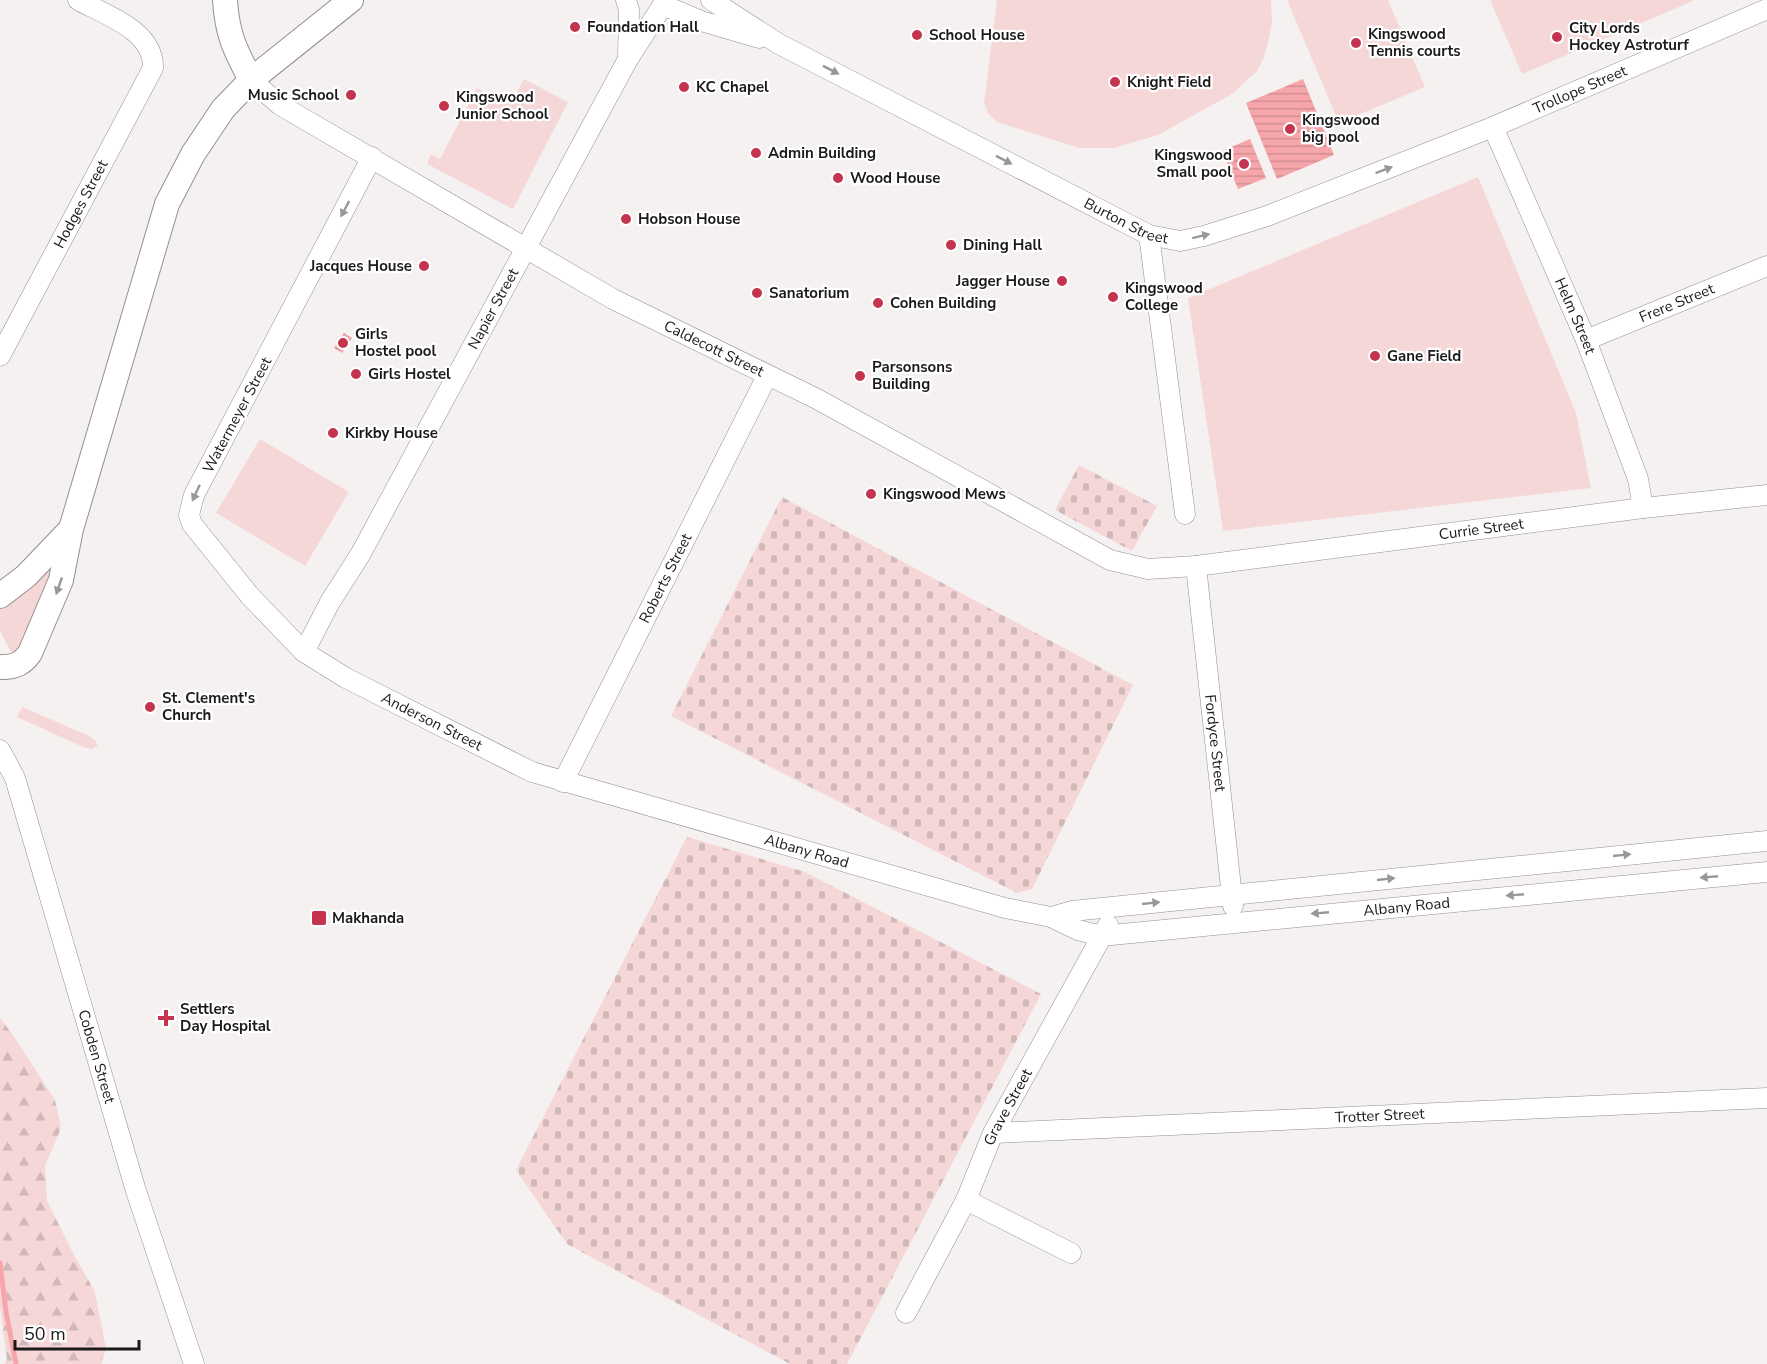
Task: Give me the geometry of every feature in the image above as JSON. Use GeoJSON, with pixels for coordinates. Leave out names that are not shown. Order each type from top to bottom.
{"type":"FeatureCollection","features":[{"type":"Feature","properties":{"kind":"street","name":"Hodges Street"},"geometry":{"type":"LineString","coordinates":[[0,356],[153,68],[151,50],[131,28],[78,0]]}},
{"type":"Feature","properties":{"kind":"street"},"geometry":{"type":"LineString","coordinates":[[225,0],[226,21],[234,48],[251,80]]}},
{"type":"Feature","properties":{"kind":"street"},"geometry":{"type":"LineString","coordinates":[[1,668],[13,667],[21,663],[30,653],[61,580],[71,529],[167,204],[194,154],[223,109],[251,80],[351,0]]}},
{"type":"Feature","properties":{"kind":"street","name":"Napier Street"},"geometry":{"type":"LineString","coordinates":[[626,0],[629,10],[628,59]]}},
{"type":"Feature","properties":{"kind":"street","name":"Burton Street"},"geometry":{"type":"LineString","coordinates":[[711,0],[779,44],[1149,235],[1180,241],[1204,236],[1267,216],[1493,127]]}},
{"type":"Feature","properties":{"kind":"street","name":"Napier Street"},"geometry":{"type":"LineString","coordinates":[[304,652],[330,602],[360,555],[628,59],[665,2]]}},
{"type":"Feature","properties":{"kind":"street","name":"Burton Street"},"geometry":{"type":"LineString","coordinates":[[665,2],[701,21],[779,44]]}},
{"type":"Feature","properties":{"kind":"street","name":"Trollope Street"},"geometry":{"type":"LineString","coordinates":[[1493,127],[1767,9]]}},
{"type":"Feature","properties":{"kind":"street","name":"Caldecott Street"},"geometry":{"type":"LineString","coordinates":[[251,80],[280,105],[613,299],[817,399],[1110,560],[1149,569],[1196,566]]}},
{"type":"Feature","properties":{"kind":"street","name":"Helm Street"},"geometry":{"type":"LineString","coordinates":[[1493,127],[1586,340],[1638,479],[1643,508]]}},
{"type":"Feature","properties":{"kind":"street","name":"Watermeyer Street"},"geometry":{"type":"LineString","coordinates":[[304,652],[250,596],[192,524],[189,515],[194,495],[372,157]]}},
{"type":"Feature","properties":{"kind":"street"},"geometry":{"type":"LineString","coordinates":[[1149,235],[1185,514]]}},
{"type":"Feature","properties":{"kind":"street","name":"Frere Street"},"geometry":{"type":"LineString","coordinates":[[1586,340],[1767,266]]}},
{"type":"Feature","properties":{"kind":"street","name":"Roberts Street"},"geometry":{"type":"LineString","coordinates":[[563,782],[767,376]]}},
{"type":"Feature","properties":{"kind":"street","name":"Currie Street"},"geometry":{"type":"LineString","coordinates":[[1196,566],[1643,508],[1767,495]]}},
{"type":"Feature","properties":{"kind":"street"},"geometry":{"type":"LineString","coordinates":[[0,596],[26,576],[71,529]]}},
{"type":"Feature","properties":{"kind":"street","name":"Fordyce Street"},"geometry":{"type":"LineString","coordinates":[[1196,566],[1235,921]]}},
{"type":"Feature","properties":{"kind":"street","name":"Anderson Street"},"geometry":{"type":"LineString","coordinates":[[304,652],[346,678],[532,772],[563,782]]}},
{"type":"Feature","properties":{"kind":"street","name":"Cobden Street"},"geometry":{"type":"LineString","coordinates":[[0,750],[15,778],[136,1191],[194,1364]]}},
{"type":"Feature","properties":{"kind":"street","name":"Albany Road"},"geometry":{"type":"LineString","coordinates":[[563,782],[1005,908],[1051,917],[1078,930],[1101,936],[1235,921],[1767,872]]}},
{"type":"Feature","properties":{"kind":"street"},"geometry":{"type":"LineString","coordinates":[[1765,841],[1767,863]]}},
{"type":"Feature","properties":{"kind":"street","name":"Albany Road"},"geometry":{"type":"LineString","coordinates":[[1051,917],[1072,911],[1765,841]]}},
{"type":"Feature","properties":{"kind":"street"},"geometry":{"type":"LineString","coordinates":[[1581,860],[1586,888]]}},
{"type":"Feature","properties":{"kind":"street","name":"Grave Street"},"geometry":{"type":"LineString","coordinates":[[906,1313],[966,1200],[993,1133],[1101,936],[1120,906]]}},
{"type":"Feature","properties":{"kind":"street","name":"Trotter Street"},"geometry":{"type":"LineString","coordinates":[[993,1133],[1767,1098]]}},
{"type":"Feature","properties":{"kind":"street"},"geometry":{"type":"LineString","coordinates":[[966,1200],[1071,1253]]}},
{"type":"Feature","properties":{"kind":"green space","name":"Knight Field"},"geometry":{"type":"Polygon","coordinates":[[[997,0],[1271,0],[1272,22],[1264,57],[1257,71],[1232,94],[1158,135],[1114,148],[1079,148],[997,122],[988,113],[984,103],[997,0]]]}},
{"type":"Feature","properties":{"kind":"green space","name":"Kingswood Tennis courts"},"geometry":{"type":"Polygon","coordinates":[[[1287,0],[1388,0],[1425,87],[1339,123],[1287,0]]]}},
{"type":"Feature","properties":{"kind":"green space","name":"City Lords Hockey Astroturf"},"geometry":{"type":"Polygon","coordinates":[[[1490,0],[1695,0],[1522,74],[1490,0]]]}},
{"type":"Feature","properties":{"kind":"green space"},"geometry":{"type":"Polygon","coordinates":[[[524,79],[568,102],[513,209],[427,164],[431,154],[440,159],[477,88],[510,105],[524,79]]]}},
{"type":"Feature","properties":{"kind":"green space","name":"Gane Field"},"geometry":{"type":"Polygon","coordinates":[[[1478,177],[1576,413],[1591,488],[1223,531],[1188,298],[1478,177]]]}},
{"type":"Feature","properties":{"kind":"green space"},"geometry":{"type":"Polygon","coordinates":[[[260,439],[349,492],[305,566],[216,513],[260,439]]]}},
{"type":"Feature","properties":{"kind":"green space"},"geometry":{"type":"Polygon","coordinates":[[[1079,465],[1157,506],[1132,551],[1055,510],[1079,465]]]}},
{"type":"Feature","properties":{"kind":"green space"},"geometry":{"type":"Polygon","coordinates":[[[782,497],[1133,685],[1032,889],[1017,893],[671,716],[782,497]]]}},
{"type":"Feature","properties":{"kind":"green space"},"geometry":{"type":"Polygon","coordinates":[[[53,562],[56,563],[38,610],[26,635],[13,652],[0,631],[0,610],[37,582],[53,562]]]}},
{"type":"Feature","properties":{"kind":"green space"},"geometry":{"type":"Polygon","coordinates":[[[22,707],[87,735],[95,740],[98,746],[92,749],[83,747],[17,717],[22,707]]]}},
{"type":"Feature","properties":{"kind":"green space"},"geometry":{"type":"Polygon","coordinates":[[[687,837],[805,872],[1041,994],[847,1364],[790,1364],[567,1244],[516,1170],[687,837]]]}},
{"type":"Feature","properties":{"kind":"green space"},"geometry":{"type":"Polygon","coordinates":[[[0,1018],[55,1100],[61,1128],[45,1166],[47,1201],[95,1292],[106,1349],[101,1364],[4,1364],[7,1360],[0,1306],[0,1018]]]}},
{"type":"Feature","properties":{"kind":"shaded area","name":"Kingswood big pool"},"geometry":{"type":"Polygon","coordinates":[[[1303,79],[1334,155],[1277,179],[1246,103],[1303,79]]]}},
{"type":"Feature","properties":{"kind":"shaded area","name":"Kingswood Small pool"},"geometry":{"type":"Polygon","coordinates":[[[1250,139],[1266,178],[1238,189],[1222,151],[1250,139]]]}},
{"type":"Feature","properties":{"kind":"shaded area","name":"Girls Hostel pool"},"geometry":{"type":"Polygon","coordinates":[[[344,333],[352,338],[342,353],[334,348],[344,333]]]}},
{"type":"Feature","properties":{"kind":"waterway"},"geometry":{"type":"LineString","coordinates":[[0,1263],[16,1364]]}},
{"type":"Feature","properties":{"kind":"place","name":"Foundation Hall"},"geometry":{"type":"Point","coordinates":[575,27]}},
{"type":"Feature","properties":{"kind":"place","name":"School House"},"geometry":{"type":"Point","coordinates":[917,35]}},
{"type":"Feature","properties":{"kind":"place","name":"City Lords Hockey Astroturf"},"geometry":{"type":"Point","coordinates":[1557,37]}},
{"type":"Feature","properties":{"kind":"place","name":"Kingswood Tennis courts"},"geometry":{"type":"Point","coordinates":[1356,43]}},
{"type":"Feature","properties":{"kind":"place","name":"Knight Field"},"geometry":{"type":"Point","coordinates":[1115,82]}},
{"type":"Feature","properties":{"kind":"place","name":"KC Chapel"},"geometry":{"type":"Point","coordinates":[684,87]}},
{"type":"Feature","properties":{"kind":"place","name":"Music School"},"geometry":{"type":"Point","coordinates":[351,95]}},
{"type":"Feature","properties":{"kind":"place","name":"Kingswood Junior School"},"geometry":{"type":"Point","coordinates":[444,106]}},
{"type":"Feature","properties":{"kind":"place","name":"Kingswood big pool"},"geometry":{"type":"Point","coordinates":[1290,129]}},
{"type":"Feature","properties":{"kind":"place","name":"Admin Building"},"geometry":{"type":"Point","coordinates":[756,153]}},
{"type":"Feature","properties":{"kind":"place","name":"Kingswood Small pool"},"geometry":{"type":"Point","coordinates":[1244,164]}},
{"type":"Feature","properties":{"kind":"place","name":"Wood House"},"geometry":{"type":"Point","coordinates":[838,178]}},
{"type":"Feature","properties":{"kind":"place","name":"Hobson House"},"geometry":{"type":"Point","coordinates":[626,219]}},
{"type":"Feature","properties":{"kind":"place","name":"Dining Hall"},"geometry":{"type":"Point","coordinates":[951,245]}},
{"type":"Feature","properties":{"kind":"place","name":"Jacques House"},"geometry":{"type":"Point","coordinates":[424,266]}},
{"type":"Feature","properties":{"kind":"place","name":"Jagger House"},"geometry":{"type":"Point","coordinates":[1062,281]}},
{"type":"Feature","properties":{"kind":"place","name":"Sanatorium"},"geometry":{"type":"Point","coordinates":[757,293]}},
{"type":"Feature","properties":{"kind":"place","name":"Kingswood College"},"geometry":{"type":"Point","coordinates":[1113,297]}},
{"type":"Feature","properties":{"kind":"place","name":"Cohen Building"},"geometry":{"type":"Point","coordinates":[878,303]}},
{"type":"Feature","properties":{"kind":"place","name":"Girls Hostel pool"},"geometry":{"type":"Point","coordinates":[343,343]}},
{"type":"Feature","properties":{"kind":"place","name":"Gane Field"},"geometry":{"type":"Point","coordinates":[1375,356]}},
{"type":"Feature","properties":{"kind":"place","name":"Girls Hostel"},"geometry":{"type":"Point","coordinates":[356,374]}},
{"type":"Feature","properties":{"kind":"place","name":"Parsonsons Building"},"geometry":{"type":"Point","coordinates":[860,376]}},
{"type":"Feature","properties":{"kind":"place","name":"Kirkby House"},"geometry":{"type":"Point","coordinates":[333,433]}},
{"type":"Feature","properties":{"kind":"place","name":"Kingswood Mews"},"geometry":{"type":"Point","coordinates":[871,494]}},
{"type":"Feature","properties":{"kind":"place","name":"St. Clement's Church"},"geometry":{"type":"Point","coordinates":[150,707]}},
{"type":"Feature","properties":{"kind":"place","name":"Makhanda"},"geometry":{"type":"Point","coordinates":[319,918]}},
{"type":"Feature","properties":{"kind":"place","name":"Settlers Day Hospital"},"geometry":{"type":"Point","coordinates":[166,1018]}}]}
